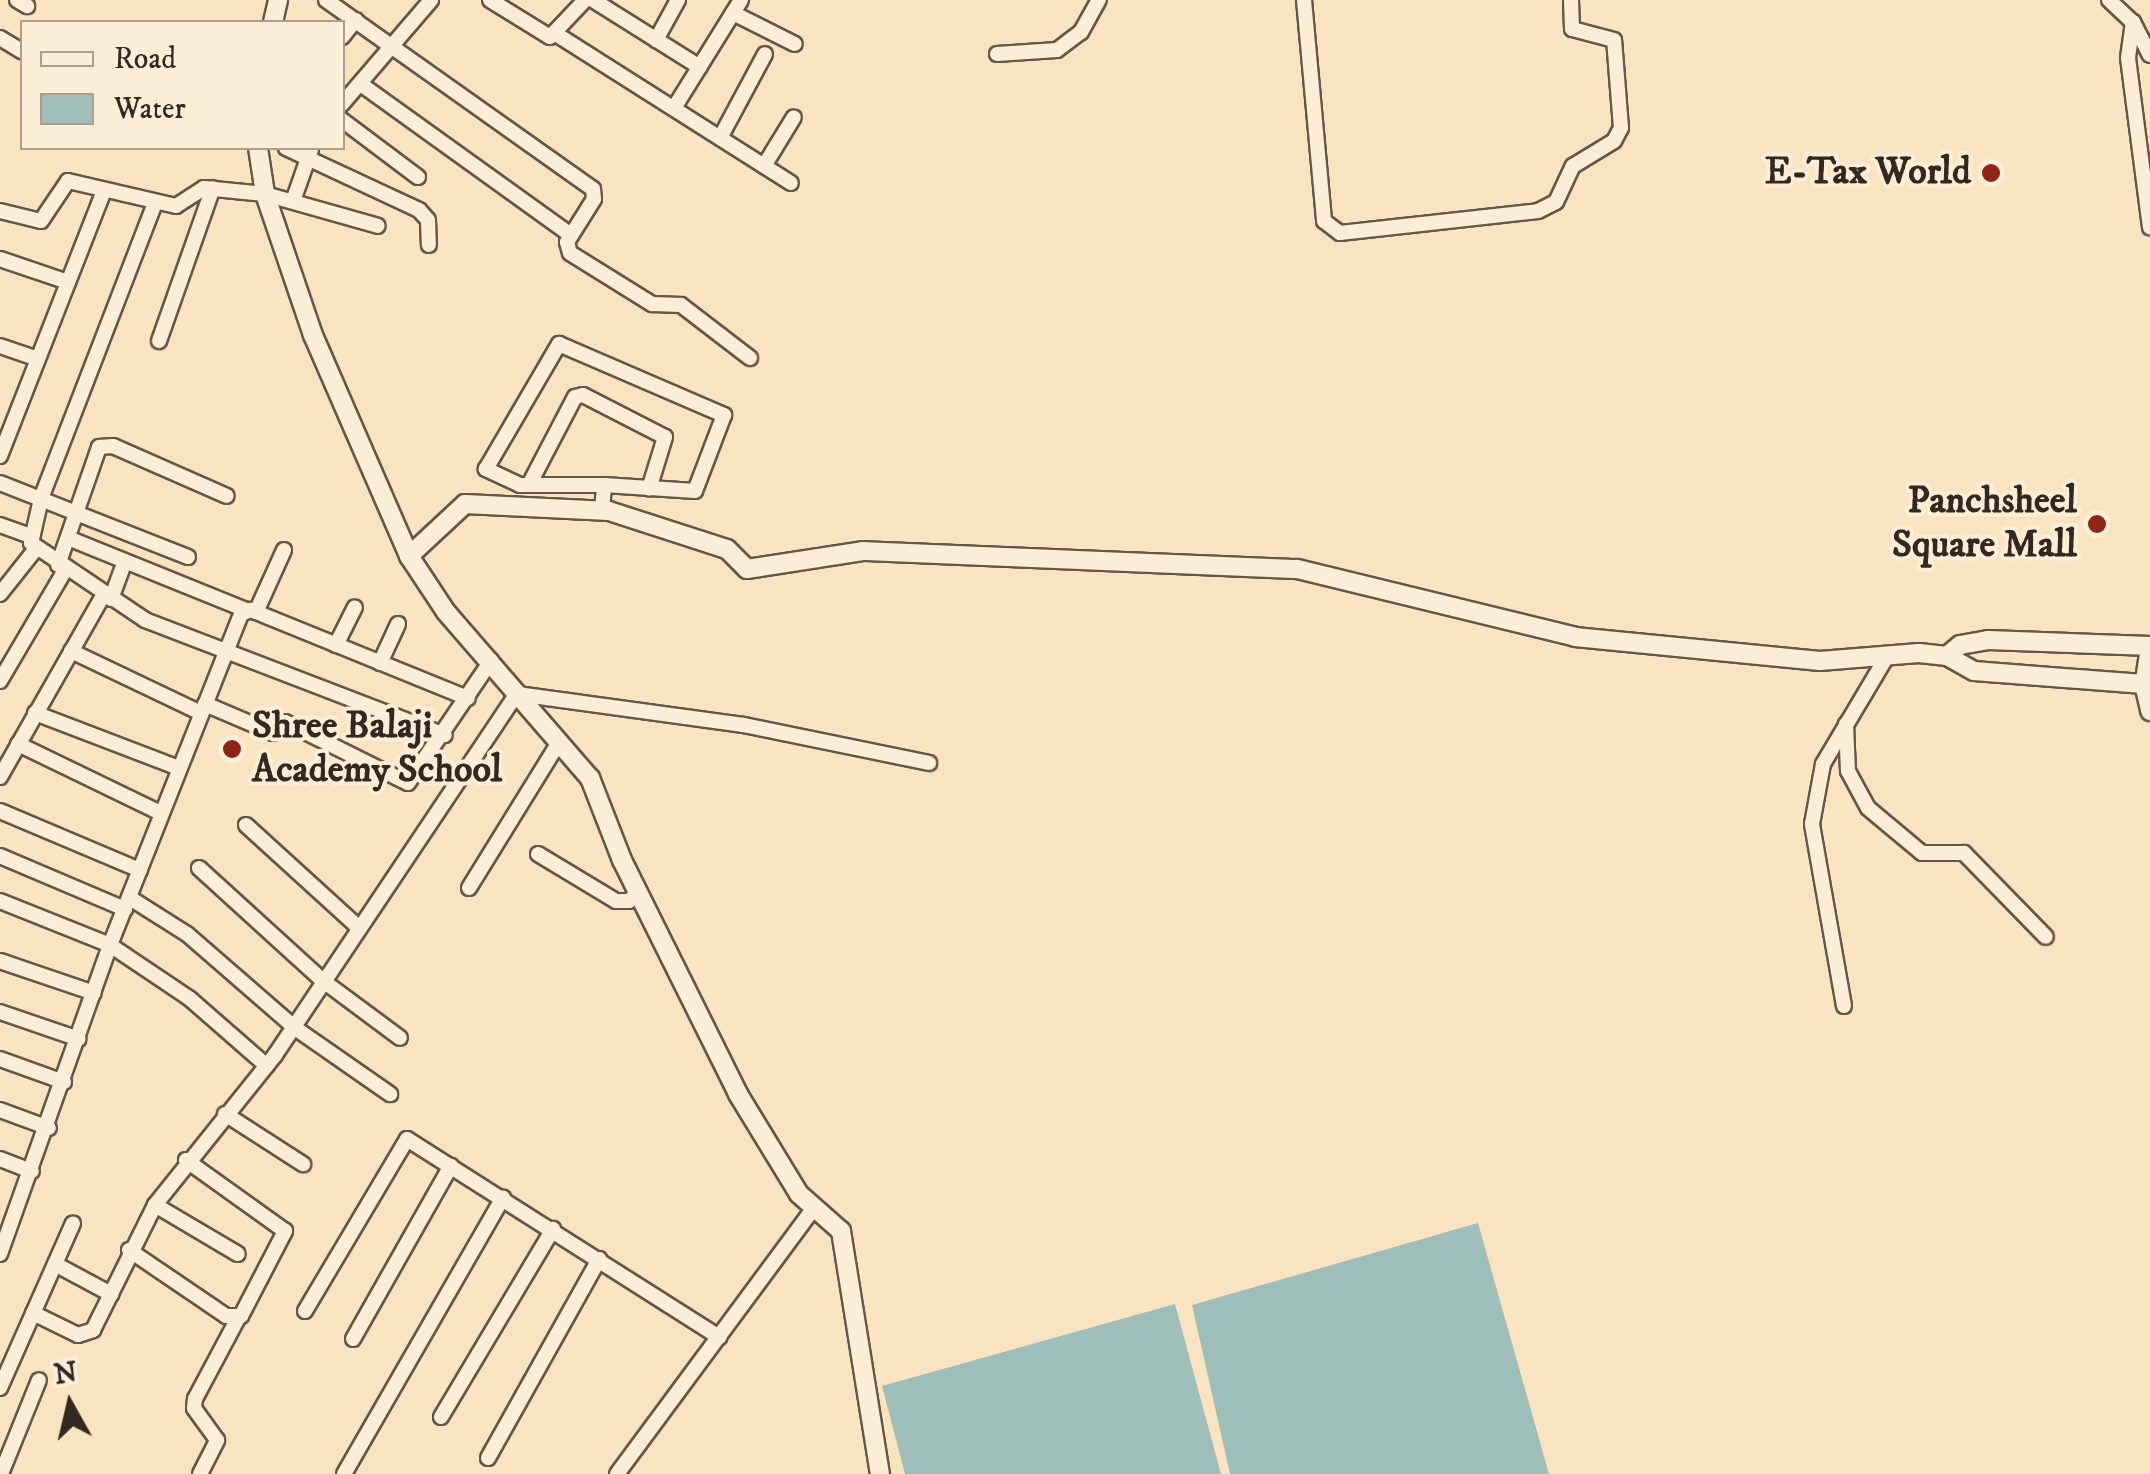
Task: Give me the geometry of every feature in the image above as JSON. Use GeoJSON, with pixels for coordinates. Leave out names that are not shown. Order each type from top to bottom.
{"type":"FeatureCollection","features":[{"type":"Feature","properties":{"kind":"street"},"geometry":{"type":"LineString","coordinates":[[326,0],[594,189],[571,235],[570,254],[652,304],[681,305],[750,358]]}},
{"type":"Feature","properties":{"kind":"street"},"geometry":{"type":"LineString","coordinates":[[345,101],[395,50],[431,0]]}},
{"type":"Feature","properties":{"kind":"street"},"geometry":{"type":"LineString","coordinates":[[490,0],[537,34],[556,34],[791,183]]}},
{"type":"Feature","properties":{"kind":"street"},"geometry":{"type":"LineString","coordinates":[[556,34],[585,0]]}},
{"type":"Feature","properties":{"kind":"street"},"geometry":{"type":"LineString","coordinates":[[593,0],[700,67]]}},
{"type":"Feature","properties":{"kind":"street"},"geometry":{"type":"LineString","coordinates":[[656,40],[678,0]]}},
{"type":"Feature","properties":{"kind":"street"},"geometry":{"type":"LineString","coordinates":[[997,54],[1057,50],[1080,32],[1099,0]]}},
{"type":"Feature","properties":{"kind":"street"},"geometry":{"type":"LineString","coordinates":[[1304,0],[1324,221],[1340,233],[1538,210],[1556,202],[1573,166],[1614,140],[1620,128],[1614,40],[1572,29],[1570,0]]}},
{"type":"Feature","properties":{"kind":"street"},"geometry":{"type":"LineString","coordinates":[[2110,0],[2134,22],[2150,55]]}},
{"type":"Feature","properties":{"kind":"street"},"geometry":{"type":"LineString","coordinates":[[674,108],[737,6],[795,44]]}},
{"type":"Feature","properties":{"kind":"street"},"geometry":{"type":"LineString","coordinates":[[345,33],[356,20]]}},
{"type":"Feature","properties":{"kind":"street"},"geometry":{"type":"LineString","coordinates":[[2134,22],[2128,58],[2146,161],[2150,228]]}},
{"type":"Feature","properties":{"kind":"street"},"geometry":{"type":"LineString","coordinates":[[720,138],[765,54]]}},
{"type":"Feature","properties":{"kind":"street"},"geometry":{"type":"LineString","coordinates":[[362,85],[571,235]]}},
{"type":"Feature","properties":{"kind":"street"},"geometry":{"type":"LineString","coordinates":[[764,166],[794,117]]}},
{"type":"Feature","properties":{"kind":"street"},"geometry":{"type":"LineString","coordinates":[[345,122],[418,177]]}},
{"type":"Feature","properties":{"kind":"street"},"geometry":{"type":"LineString","coordinates":[[258,150],[265,194],[313,335],[410,556],[446,612],[590,778],[639,892],[738,1094],[813,1209],[841,1231],[880,1474]]}},
{"type":"Feature","properties":{"kind":"street"},"geometry":{"type":"LineString","coordinates":[[293,201],[311,152],[419,210],[428,220],[429,245]]}},
{"type":"Feature","properties":{"kind":"street"},"geometry":{"type":"LineString","coordinates":[[0,211],[41,220],[64,182],[185,206],[213,188],[265,194],[378,226]]}},
{"type":"Feature","properties":{"kind":"street"},"geometry":{"type":"LineString","coordinates":[[159,340],[213,188]]}},
{"type":"Feature","properties":{"kind":"street"},"geometry":{"type":"LineString","coordinates":[[0,456],[3,438],[104,190]]}},
{"type":"Feature","properties":{"kind":"street"},"geometry":{"type":"LineString","coordinates":[[3,585],[33,543],[42,499],[155,203]]}},
{"type":"Feature","properties":{"kind":"street"},"geometry":{"type":"LineString","coordinates":[[0,259],[68,282]]}},
{"type":"Feature","properties":{"kind":"street"},"geometry":{"type":"LineString","coordinates":[[560,344],[724,415],[695,491],[604,485],[520,486],[486,469],[560,344]]}},
{"type":"Feature","properties":{"kind":"street"},"geometry":{"type":"LineString","coordinates":[[0,346],[38,359]]}},
{"type":"Feature","properties":{"kind":"street"},"geometry":{"type":"LineString","coordinates":[[530,484],[574,398],[583,395],[665,437],[649,489]]}},
{"type":"Feature","properties":{"kind":"street"},"geometry":{"type":"LineString","coordinates":[[0,682],[62,568],[95,452],[105,445],[227,496]]}},
{"type":"Feature","properties":{"kind":"street"},"geometry":{"type":"LineString","coordinates":[[0,483],[188,556]]}},
{"type":"Feature","properties":{"kind":"street"},"geometry":{"type":"LineString","coordinates":[[602,510],[604,485]]}},
{"type":"Feature","properties":{"kind":"street"},"geometry":{"type":"LineString","coordinates":[[410,556],[459,505],[602,510],[727,549],[747,568],[863,551],[1297,570],[1575,637],[1820,662],[1947,656],[1974,671],[2144,684]]}},
{"type":"Feature","properties":{"kind":"street"},"geometry":{"type":"LineString","coordinates":[[0,525],[33,543],[62,568],[107,596],[226,652],[445,735]]}},
{"type":"Feature","properties":{"kind":"street"},"geometry":{"type":"LineString","coordinates":[[68,538],[468,698]]}},
{"type":"Feature","properties":{"kind":"street"},"geometry":{"type":"LineString","coordinates":[[0,1251],[49,1128],[110,945],[203,708],[226,652],[284,550]]}},
{"type":"Feature","properties":{"kind":"street"},"geometry":{"type":"LineString","coordinates":[[2,769],[125,562]]}},
{"type":"Feature","properties":{"kind":"street"},"geometry":{"type":"LineString","coordinates":[[336,644],[354,607]]}},
{"type":"Feature","properties":{"kind":"street"},"geometry":{"type":"LineString","coordinates":[[380,662],[398,624]]}},
{"type":"Feature","properties":{"kind":"street"},"geometry":{"type":"LineString","coordinates":[[1947,656],[1960,645],[1988,640],[2150,647],[2144,684],[2150,711]]}},
{"type":"Feature","properties":{"kind":"street"},"geometry":{"type":"LineString","coordinates":[[71,651],[203,708],[273,732],[286,722],[408,783],[445,735],[491,661]]}},
{"type":"Feature","properties":{"kind":"street"},"geometry":{"type":"LineString","coordinates":[[1844,1006],[1812,824],[1823,764],[1887,656]]}},
{"type":"Feature","properties":{"kind":"street"},"geometry":{"type":"LineString","coordinates":[[518,694],[744,725],[930,764]]}},
{"type":"Feature","properties":{"kind":"street"},"geometry":{"type":"LineString","coordinates":[[33,1313],[87,1335],[154,1206],[186,1160],[295,1028],[322,980],[518,694]]}},
{"type":"Feature","properties":{"kind":"street"},"geometry":{"type":"LineString","coordinates":[[35,713],[179,768]]}},
{"type":"Feature","properties":{"kind":"street"},"geometry":{"type":"LineString","coordinates":[[1846,723],[1848,771],[1868,808],[1922,852],[1964,853],[2046,937]]}},
{"type":"Feature","properties":{"kind":"street"},"geometry":{"type":"LineString","coordinates":[[469,888],[559,742]]}},
{"type":"Feature","properties":{"kind":"street"},"geometry":{"type":"LineString","coordinates":[[18,744],[161,812]]}},
{"type":"Feature","properties":{"kind":"street"},"geometry":{"type":"LineString","coordinates":[[0,812],[140,870]]}},
{"type":"Feature","properties":{"kind":"street"},"geometry":{"type":"LineString","coordinates":[[246,825],[359,928]]}},
{"type":"Feature","properties":{"kind":"street"},"geometry":{"type":"LineString","coordinates":[[538,854],[616,901],[630,901],[639,892]]}},
{"type":"Feature","properties":{"kind":"street"},"geometry":{"type":"LineString","coordinates":[[0,856],[128,904],[187,934],[295,1028],[390,1094]]}},
{"type":"Feature","properties":{"kind":"street"},"geometry":{"type":"LineString","coordinates":[[199,868],[322,980],[400,1038]]}},
{"type":"Feature","properties":{"kind":"street"},"geometry":{"type":"LineString","coordinates":[[0,901],[110,945],[189,998],[267,1066]]}},
{"type":"Feature","properties":{"kind":"street"},"geometry":{"type":"LineString","coordinates":[[0,962],[94,993]]}},
{"type":"Feature","properties":{"kind":"street"},"geometry":{"type":"LineString","coordinates":[[0,1012],[79,1039]]}},
{"type":"Feature","properties":{"kind":"street"},"geometry":{"type":"LineString","coordinates":[[0,1059],[64,1082]]}},
{"type":"Feature","properties":{"kind":"street"},"geometry":{"type":"LineString","coordinates":[[0,1110],[49,1128]]}},
{"type":"Feature","properties":{"kind":"street"},"geometry":{"type":"LineString","coordinates":[[225,1114],[302,1164]]}},
{"type":"Feature","properties":{"kind":"street"},"geometry":{"type":"LineString","coordinates":[[304,1311],[408,1140],[719,1337]]}},
{"type":"Feature","properties":{"kind":"street"},"geometry":{"type":"LineString","coordinates":[[0,1158],[32,1171]]}},
{"type":"Feature","properties":{"kind":"street"},"geometry":{"type":"LineString","coordinates":[[186,1160],[286,1231],[195,1399],[194,1408],[216,1440],[200,1474]]}},
{"type":"Feature","properties":{"kind":"street"},"geometry":{"type":"LineString","coordinates":[[354,1339],[450,1166]]}},
{"type":"Feature","properties":{"kind":"street"},"geometry":{"type":"LineString","coordinates":[[344,1474],[503,1198]]}},
{"type":"Feature","properties":{"kind":"street"},"geometry":{"type":"LineString","coordinates":[[154,1206],[238,1254]]}},
{"type":"Feature","properties":{"kind":"street"},"geometry":{"type":"LineString","coordinates":[[617,1474],[813,1209]]}},
{"type":"Feature","properties":{"kind":"street"},"geometry":{"type":"LineString","coordinates":[[0,1388],[72,1223]]}},
{"type":"Feature","properties":{"kind":"street"},"geometry":{"type":"LineString","coordinates":[[441,1417],[553,1229]]}},
{"type":"Feature","properties":{"kind":"street"},"geometry":{"type":"LineString","coordinates":[[129,1250],[238,1318]]}},
{"type":"Feature","properties":{"kind":"street"},"geometry":{"type":"LineString","coordinates":[[488,1458],[599,1259]]}},
{"type":"Feature","properties":{"kind":"street"},"geometry":{"type":"LineString","coordinates":[[55,1264],[111,1294]]}},
{"type":"Feature","properties":{"kind":"street"},"geometry":{"type":"LineString","coordinates":[[1,1474],[39,1380]]}},
{"type":"Feature","properties":{"kind":"water"},"geometry":{"type":"Polygon","coordinates":[[[1478,1223],[1549,1474],[1230,1474],[1192,1305],[1478,1223]]]}},
{"type":"Feature","properties":{"kind":"water"},"geometry":{"type":"Polygon","coordinates":[[[1175,1304],[1221,1474],[905,1474],[882,1386],[1175,1304]]]}},
{"type":"Feature","properties":{"kind":"place","name":"E-Tax World"},"geometry":{"type":"Point","coordinates":[1991,173]}},
{"type":"Feature","properties":{"kind":"place","name":"Panchsheel Square Mall"},"geometry":{"type":"Point","coordinates":[2097,524]}},
{"type":"Feature","properties":{"kind":"place","name":"Shree Balaji Academy School"},"geometry":{"type":"Point","coordinates":[232,749]}}]}
